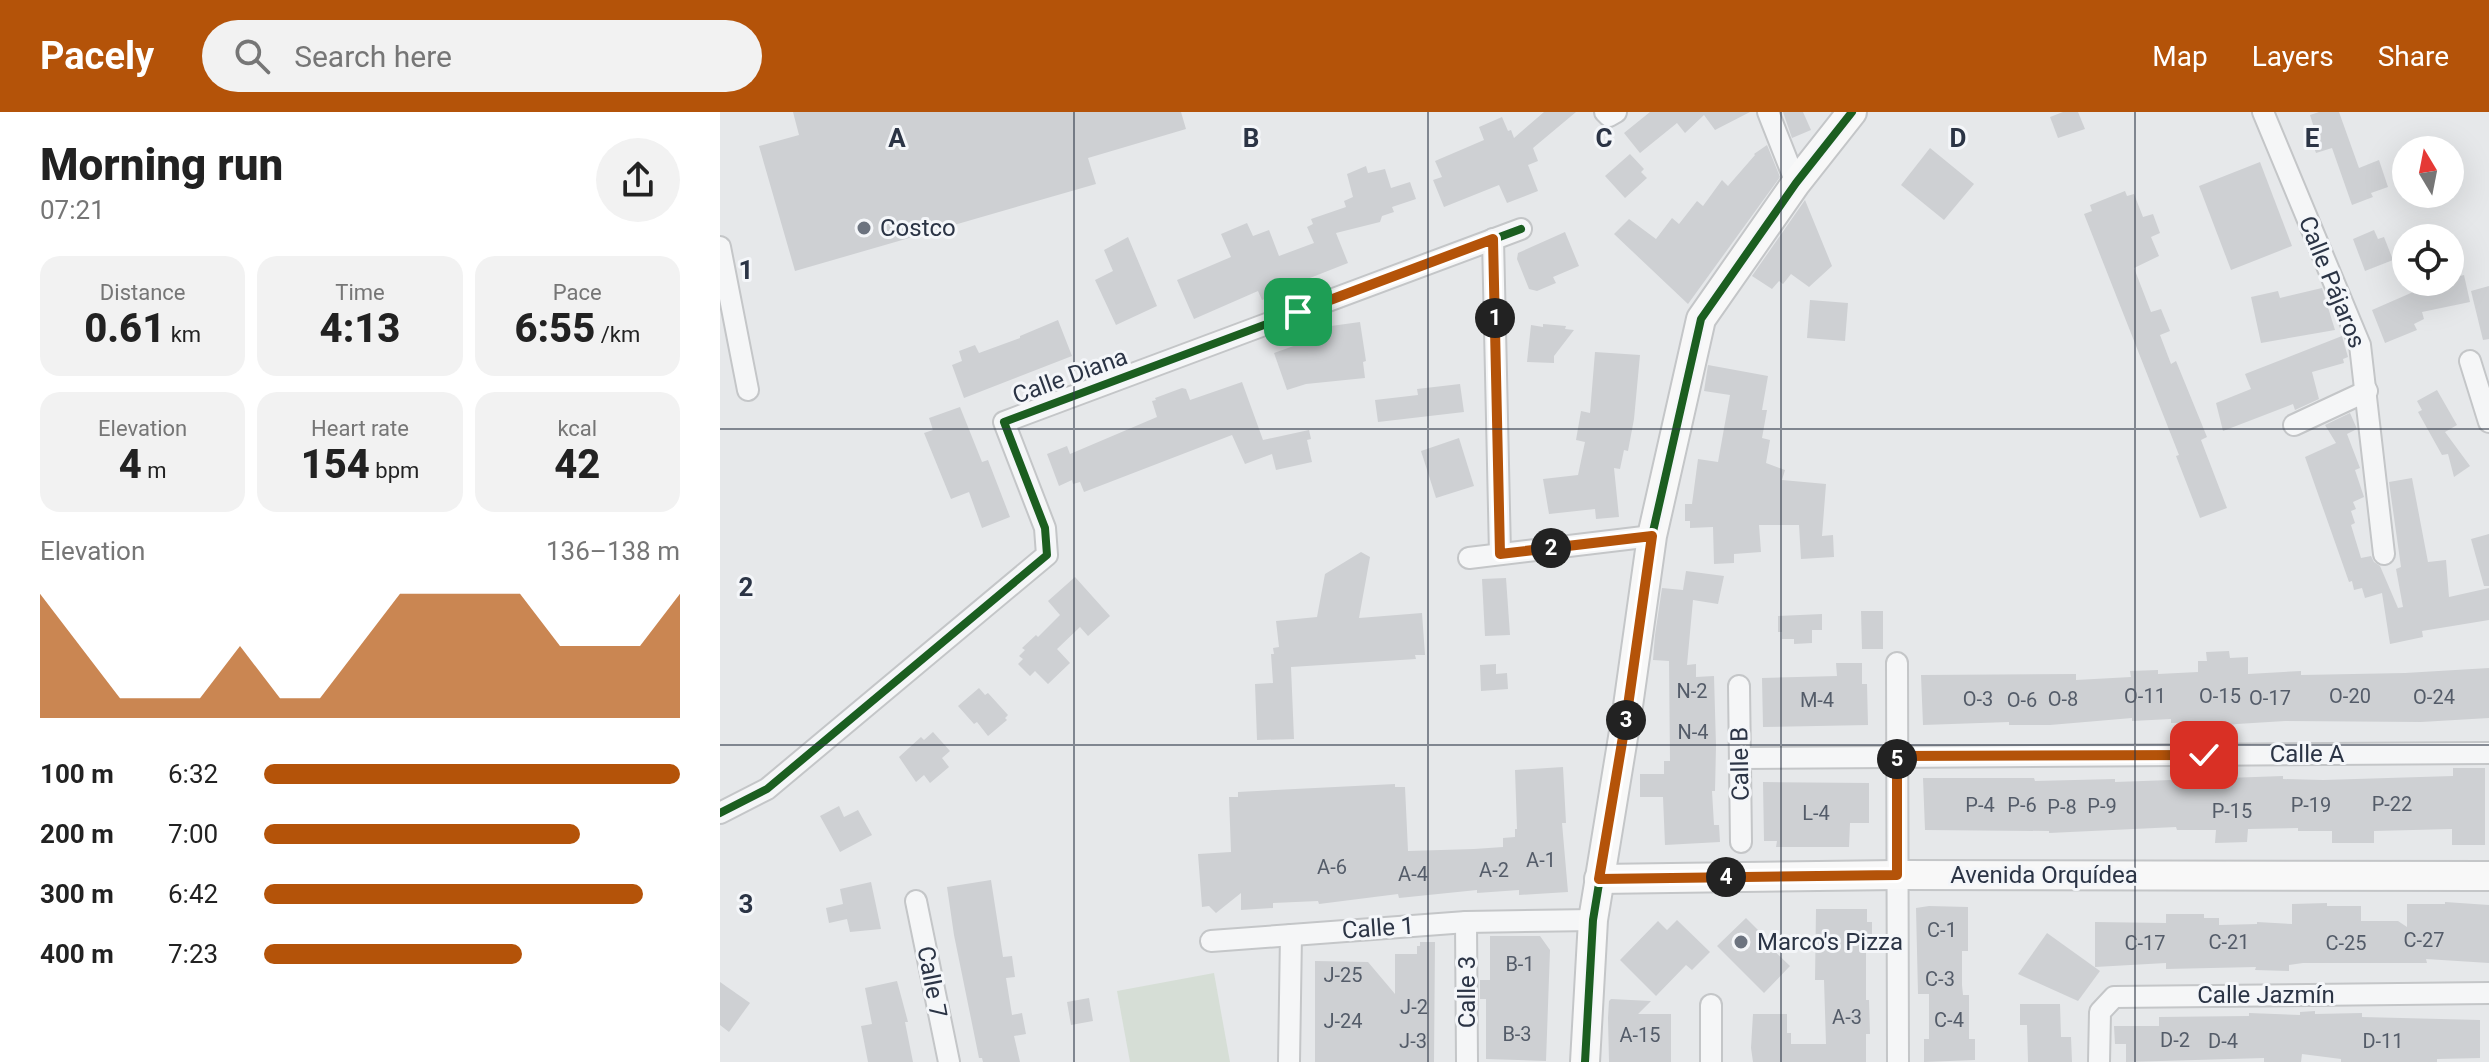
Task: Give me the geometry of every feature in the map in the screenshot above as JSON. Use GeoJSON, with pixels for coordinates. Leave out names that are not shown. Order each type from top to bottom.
{"type":"FeatureCollection","features":[{"type":"Feature","properties":{"kind":"street"},"geometry":{"type":"LineString","coordinates":[[1605,112],[1609,116],[1616,112]]}},
{"type":"Feature","properties":{"kind":"street"},"geometry":{"type":"LineString","coordinates":[[1768,112],[1796,183]]}},
{"type":"Feature","properties":{"kind":"street"},"geometry":{"type":"LineString","coordinates":[[1585,1062],[1593,920],[1652,536],[1701,319],[1796,183],[1852,112]]}},
{"type":"Feature","properties":{"kind":"street","name":"Calle Pájaros"},"geometry":{"type":"LineString","coordinates":[[2263,112],[2360,345],[2384,554]]}},
{"type":"Feature","properties":{"kind":"street"},"geometry":{"type":"LineString","coordinates":[[1500,554],[1493,239],[1521,229]]}},
{"type":"Feature","properties":{"kind":"street","name":"Calle Diana"},"geometry":{"type":"LineString","coordinates":[[720,813],[767,789],[1047,555],[1045,528],[1004,422],[1493,239]]}},
{"type":"Feature","properties":{"kind":"street"},"geometry":{"type":"LineString","coordinates":[[720,247],[748,390]]}},
{"type":"Feature","properties":{"kind":"street"},"geometry":{"type":"LineString","coordinates":[[2470,361],[2489,422]]}},
{"type":"Feature","properties":{"kind":"street"},"geometry":{"type":"LineString","coordinates":[[2294,425],[2367,391]]}},
{"type":"Feature","properties":{"kind":"street"},"geometry":{"type":"LineString","coordinates":[[1469,558],[1652,536]]}},
{"type":"Feature","properties":{"kind":"street"},"geometry":{"type":"LineString","coordinates":[[1897,663],[1898,1062]]}},
{"type":"Feature","properties":{"kind":"street","name":"Calle B"},"geometry":{"type":"LineString","coordinates":[[1739,686],[1741,842]]}},
{"type":"Feature","properties":{"kind":"street","name":"Calle A"},"geometry":{"type":"LineString","coordinates":[[1741,758],[2489,753]]}},
{"type":"Feature","properties":{"kind":"street","name":"Avenida Orquídea"},"geometry":{"type":"LineString","coordinates":[[1599,879],[1897,875],[2489,876]]}},
{"type":"Feature","properties":{"kind":"street","name":"Calle 7"},"geometry":{"type":"LineString","coordinates":[[916,901],[949,1062]]}},
{"type":"Feature","properties":{"kind":"street","name":"Calle 1"},"geometry":{"type":"LineString","coordinates":[[1211,941],[1466,922],[1593,920]]}},
{"type":"Feature","properties":{"kind":"street","name":"Calle 3"},"geometry":{"type":"LineString","coordinates":[[1466,922],[1467,1062]]}},
{"type":"Feature","properties":{"kind":"street"},"geometry":{"type":"LineString","coordinates":[[1289,1062],[1291,935]]}},
{"type":"Feature","properties":{"kind":"street","name":"Calle Jazmín"},"geometry":{"type":"LineString","coordinates":[[2099,1062],[2100,1012],[2114,997],[2489,993]]}},
{"type":"Feature","properties":{"kind":"street"},"geometry":{"type":"LineString","coordinates":[[1711,1005],[1711,1062]]}},
{"type":"Feature","properties":{"kind":"shaded area"},"geometry":{"type":"Polygon","coordinates":[[[1214,973],[1230,1062],[1130,1062],[1117,991],[1214,973]]]}},
{"type":"Feature","properties":{"kind":"building","name":"Costco"},"geometry":{"type":"Polygon","coordinates":[[[793,112],[1181,112],[1186,129],[1088,158],[1096,184],[795,271],[759,146],[799,135],[793,112]]]}},
{"type":"Feature","properties":{"kind":"building"},"geometry":{"type":"Polygon","coordinates":[[[1544,112],[1576,112],[1533,148],[1538,161],[1528,165],[1538,191],[1507,203],[1499,185],[1444,207],[1433,180],[1442,177],[1435,161],[1484,140],[1479,127],[1502,117],[1514,138],[1544,112]]]}},
{"type":"Feature","properties":{"kind":"building"},"geometry":{"type":"Polygon","coordinates":[[[1650,112],[1750,112],[1715,130],[1704,115],[1685,133],[1677,123],[1640,153],[1624,133],[1650,112]]]}},
{"type":"Feature","properties":{"kind":"building"},"geometry":{"type":"Polygon","coordinates":[[[1783,112],[1803,112],[1811,130],[1792,138],[1783,112]]]}},
{"type":"Feature","properties":{"kind":"building"},"geometry":{"type":"Polygon","coordinates":[[[2063,112],[2078,112],[2085,129],[2058,138],[2050,117],[2063,112]]]}},
{"type":"Feature","properties":{"kind":"building"},"geometry":{"type":"Polygon","coordinates":[[[2339,112],[2359,168],[2379,160],[2388,187],[2352,205],[2332,148],[2316,153],[2310,136],[2316,134],[2310,115],[2339,112]]]}},
{"type":"Feature","properties":{"kind":"building"},"geometry":{"type":"Polygon","coordinates":[[[1767,145],[1780,177],[1688,304],[1614,234],[1629,219],[1656,239],[1672,218],[1679,224],[1697,201],[1703,206],[1722,180],[1728,186],[1754,154],[1767,145]]]}},
{"type":"Feature","properties":{"kind":"building"},"geometry":{"type":"Polygon","coordinates":[[[1930,148],[1974,184],[1944,220],[1901,185],[1930,148]]]}},
{"type":"Feature","properties":{"kind":"building"},"geometry":{"type":"Polygon","coordinates":[[[1630,154],[1644,169],[1641,172],[1647,178],[1625,198],[1605,176],[1630,154]]]}},
{"type":"Feature","properties":{"kind":"building"},"geometry":{"type":"Polygon","coordinates":[[[2260,162],[2292,246],[2231,270],[2199,186],[2260,162]]]}},
{"type":"Feature","properties":{"kind":"building"},"geometry":{"type":"Polygon","coordinates":[[[1366,166],[1368,173],[1385,169],[1391,188],[1410,182],[1416,199],[1392,207],[1394,212],[1382,216],[1380,222],[1336,233],[1348,263],[1262,300],[1258,291],[1194,319],[1177,280],[1231,257],[1221,234],[1247,223],[1253,236],[1269,230],[1279,256],[1314,243],[1307,227],[1313,224],[1311,219],[1346,207],[1344,201],[1353,197],[1347,174],[1366,166]]]}},
{"type":"Feature","properties":{"kind":"building"},"geometry":{"type":"Polygon","coordinates":[[[2125,191],[2127,196],[2134,194],[2143,217],[2153,214],[2160,233],[2151,237],[2159,256],[2134,268],[2151,312],[2161,309],[2170,331],[2160,335],[2171,364],[2176,361],[2207,437],[2201,440],[2227,508],[2200,518],[2176,456],[2179,455],[2084,214],[2092,211],[2090,205],[2125,191]]]}},
{"type":"Feature","properties":{"kind":"building"},"geometry":{"type":"Polygon","coordinates":[[[1805,200],[1832,266],[1809,287],[1791,274],[1783,284],[1779,281],[1772,289],[1752,276],[1805,200]]]}},
{"type":"Feature","properties":{"kind":"building"},"geometry":{"type":"Polygon","coordinates":[[[2374,230],[2378,239],[2384,237],[2392,260],[2365,271],[2353,239],[2374,230]]]}},
{"type":"Feature","properties":{"kind":"building"},"geometry":{"type":"Polygon","coordinates":[[[1565,232],[1579,266],[1553,277],[1556,283],[1537,291],[1529,289],[1517,259],[1518,253],[1565,232]]]}},
{"type":"Feature","properties":{"kind":"building"},"geometry":{"type":"Polygon","coordinates":[[[1128,237],[1157,306],[1116,325],[1095,280],[1113,271],[1104,250],[1128,237]]]}},
{"type":"Feature","properties":{"kind":"building"},"geometry":{"type":"Polygon","coordinates":[[[2464,275],[2470,302],[2422,312],[2424,319],[2414,324],[2417,330],[2385,343],[2372,310],[2404,296],[2464,296],[2464,275]]]}},
{"type":"Feature","properties":{"kind":"building"},"geometry":{"type":"Polygon","coordinates":[[[2489,286],[2489,339],[2483,340],[2471,291],[2489,286]]]}},
{"type":"Feature","properties":{"kind":"building"},"geometry":{"type":"Polygon","coordinates":[[[2322,288],[2335,330],[2261,343],[2251,297],[2278,291],[2280,298],[2322,288]]]}},
{"type":"Feature","properties":{"kind":"building"},"geometry":{"type":"Polygon","coordinates":[[[1810,300],[1848,303],[1845,341],[1807,338],[1810,300]]]}},
{"type":"Feature","properties":{"kind":"building"},"geometry":{"type":"Polygon","coordinates":[[[1058,320],[1072,356],[964,398],[952,365],[962,361],[959,351],[975,345],[979,353],[1058,320]]]}},
{"type":"Feature","properties":{"kind":"building"},"geometry":{"type":"Polygon","coordinates":[[[1360,322],[1366,361],[1363,362],[1365,378],[1306,384],[1287,390],[1274,353],[1316,338],[1316,334],[1332,331],[1331,326],[1360,322]]]}},
{"type":"Feature","properties":{"kind":"building"},"geometry":{"type":"Polygon","coordinates":[[[1543,324],[1566,326],[1565,329],[1574,330],[1554,356],[1554,363],[1527,362],[1531,325],[1543,327],[1543,324]]]}},
{"type":"Feature","properties":{"kind":"building"},"geometry":{"type":"Polygon","coordinates":[[[2342,336],[2348,357],[2343,359],[2344,363],[2312,372],[2319,399],[2295,410],[2293,404],[2223,431],[2216,403],[2251,389],[2245,374],[2342,336]]]}},
{"type":"Feature","properties":{"kind":"building"},"geometry":{"type":"Polygon","coordinates":[[[1595,352],[1640,355],[1628,451],[1624,450],[1620,469],[1614,468],[1619,517],[1596,519],[1595,509],[1549,514],[1543,479],[1578,475],[1585,442],[1576,440],[1581,411],[1590,413],[1595,352]]]}},
{"type":"Feature","properties":{"kind":"building"},"geometry":{"type":"Polygon","coordinates":[[[1708,365],[1768,376],[1762,410],[1767,410],[1762,438],[1770,440],[1766,463],[1785,470],[1782,480],[1826,484],[1822,536],[1833,535],[1834,557],[1801,559],[1799,525],[1759,525],[1761,552],[1734,554],[1734,563],[1714,564],[1713,527],[1690,528],[1690,521],[1685,521],[1685,504],[1692,504],[1698,459],[1718,462],[1730,395],[1704,391],[1708,365]]]}},
{"type":"Feature","properties":{"kind":"building"},"geometry":{"type":"Polygon","coordinates":[[[1242,382],[1263,440],[1309,430],[1311,439],[1307,440],[1312,462],[1276,470],[1272,454],[1245,464],[1232,435],[1084,492],[1080,482],[1073,484],[1072,480],[1059,486],[1047,454],[1067,446],[1070,454],[1157,417],[1152,401],[1182,388],[1186,389],[1190,400],[1242,382]]]}},
{"type":"Feature","properties":{"kind":"building"},"geometry":{"type":"Polygon","coordinates":[[[1460,384],[1464,412],[1378,422],[1375,400],[1418,395],[1417,389],[1460,384]]]}},
{"type":"Feature","properties":{"kind":"building"},"geometry":{"type":"Polygon","coordinates":[[[2437,390],[2457,425],[2445,432],[2470,466],[2454,477],[2448,454],[2442,455],[2418,412],[2422,410],[2417,401],[2437,390]]]}},
{"type":"Feature","properties":{"kind":"building"},"geometry":{"type":"Polygon","coordinates":[[[960,407],[982,462],[988,460],[1010,517],[982,528],[969,492],[951,499],[924,433],[933,430],[929,418],[960,407]]]}},
{"type":"Feature","properties":{"kind":"building"},"geometry":{"type":"Polygon","coordinates":[[[2350,413],[2357,429],[2347,434],[2360,468],[2355,470],[2364,497],[2353,502],[2356,509],[2351,511],[2355,523],[2351,525],[2361,558],[2371,556],[2380,566],[2398,608],[2403,607],[2396,569],[2401,567],[2389,482],[2412,478],[2428,562],[2446,560],[2449,597],[2489,588],[2489,620],[2422,631],[2423,637],[2390,644],[2382,593],[2365,598],[2362,588],[2354,590],[2352,581],[2349,582],[2305,457],[2336,443],[2325,425],[2350,413]]]}},
{"type":"Feature","properties":{"kind":"building"},"geometry":{"type":"Polygon","coordinates":[[[1459,438],[1474,486],[1436,498],[1421,451],[1459,438]]]}},
{"type":"Feature","properties":{"kind":"building"},"geometry":{"type":"Polygon","coordinates":[[[2489,534],[2489,586],[2484,586],[2471,539],[2489,534]]]}},
{"type":"Feature","properties":{"kind":"building"},"geometry":{"type":"Polygon","coordinates":[[[1361,552],[1370,557],[1359,618],[1422,613],[1425,655],[1415,655],[1416,659],[1291,667],[1294,739],[1257,740],[1255,684],[1273,683],[1271,654],[1274,654],[1273,648],[1279,647],[1276,621],[1317,617],[1325,574],[1361,552]]]}},
{"type":"Feature","properties":{"kind":"building"},"geometry":{"type":"Polygon","coordinates":[[[1686,571],[1724,576],[1718,604],[1693,600],[1687,665],[1696,664],[1696,677],[1714,676],[1716,746],[1715,791],[1712,791],[1714,825],[1719,825],[1720,842],[1665,845],[1663,797],[1640,797],[1640,774],[1664,774],[1664,761],[1670,761],[1669,661],[1653,660],[1655,635],[1662,588],[1683,590],[1686,571]]]}},
{"type":"Feature","properties":{"kind":"building"},"geometry":{"type":"Polygon","coordinates":[[[1075,577],[1110,616],[1088,636],[1080,627],[1057,649],[1070,663],[1048,684],[1035,671],[1030,676],[1018,664],[1023,659],[1019,656],[1025,650],[1022,648],[1060,615],[1048,601],[1075,577]]]}},
{"type":"Feature","properties":{"kind":"building"},"geometry":{"type":"Polygon","coordinates":[[[1506,578],[1510,635],[1485,636],[1482,579],[1506,578]]]}},
{"type":"Feature","properties":{"kind":"building"},"geometry":{"type":"Polygon","coordinates":[[[1861,611],[1883,611],[1883,649],[1862,649],[1861,611]]]}},
{"type":"Feature","properties":{"kind":"building"},"geometry":{"type":"Polygon","coordinates":[[[1822,614],[1822,630],[1812,630],[1812,643],[1794,644],[1794,639],[1782,639],[1782,632],[1778,632],[1778,616],[1822,614]]]}},
{"type":"Feature","properties":{"kind":"building"},"geometry":{"type":"Polygon","coordinates":[[[2229,651],[2230,658],[2248,657],[2248,674],[2301,671],[2301,675],[2405,673],[2489,668],[2489,718],[2421,722],[2285,721],[2230,725],[2230,731],[2206,731],[2205,722],[2171,723],[2171,719],[2132,721],[2132,718],[2050,725],[2009,725],[2009,722],[1923,725],[1921,675],[2076,674],[2076,680],[2131,677],[2130,671],[2158,670],[2158,674],[2198,672],[2198,661],[2207,661],[2206,652],[2229,651]]]}},
{"type":"Feature","properties":{"kind":"building"},"geometry":{"type":"Polygon","coordinates":[[[1836,663],[1862,663],[1862,684],[1867,684],[1868,725],[1763,727],[1762,678],[1837,676],[1836,663]]]}},
{"type":"Feature","properties":{"kind":"building"},"geometry":{"type":"Polygon","coordinates":[[[1496,664],[1496,674],[1507,673],[1508,689],[1481,691],[1480,665],[1496,664]]]}},
{"type":"Feature","properties":{"kind":"building"},"geometry":{"type":"Polygon","coordinates":[[[979,688],[985,695],[988,693],[1008,715],[1007,720],[988,736],[958,706],[979,688]]]}},
{"type":"Feature","properties":{"kind":"building"},"geometry":{"type":"Polygon","coordinates":[[[933,732],[950,751],[942,758],[949,767],[930,783],[924,775],[916,782],[899,757],[921,737],[924,740],[933,732]]]}},
{"type":"Feature","properties":{"kind":"building"},"geometry":{"type":"Polygon","coordinates":[[[1563,767],[1566,823],[1562,823],[1568,892],[1519,895],[1519,890],[1477,893],[1477,890],[1399,898],[1398,894],[1319,904],[1318,901],[1273,903],[1273,908],[1241,910],[1241,893],[1216,913],[1209,906],[1202,907],[1198,854],[1231,852],[1229,797],[1238,797],[1238,792],[1395,784],[1395,787],[1405,787],[1408,851],[1503,847],[1503,838],[1515,837],[1517,829],[1515,770],[1563,767]]]}},
{"type":"Feature","properties":{"kind":"building"},"geometry":{"type":"Polygon","coordinates":[[[2453,768],[2485,768],[2485,845],[2452,845],[2452,829],[2374,831],[2374,843],[2332,843],[2332,831],[2298,831],[2298,828],[2248,829],[2247,842],[2215,843],[2216,830],[2177,830],[2176,827],[2049,833],[1925,830],[1923,778],[2034,778],[2035,781],[2115,779],[2115,782],[2283,776],[2283,779],[2323,780],[2453,776],[2453,768]]]}},
{"type":"Feature","properties":{"kind":"building"},"geometry":{"type":"Polygon","coordinates":[[[1763,782],[1869,783],[1869,823],[1850,823],[1849,847],[1776,847],[1777,841],[1764,841],[1763,782]]]}},
{"type":"Feature","properties":{"kind":"building"},"geometry":{"type":"Polygon","coordinates":[[[839,806],[844,817],[858,810],[872,835],[840,852],[820,816],[839,806]]]}},
{"type":"Feature","properties":{"kind":"building"},"geometry":{"type":"Polygon","coordinates":[[[991,880],[1003,957],[1012,956],[1015,977],[1006,978],[1012,1015],[1022,1013],[1026,1034],[1014,1036],[1020,1062],[983,1062],[979,1058],[954,935],[947,887],[991,880]]]}},
{"type":"Feature","properties":{"kind":"building"},"geometry":{"type":"Polygon","coordinates":[[[871,882],[881,929],[850,932],[847,919],[829,923],[826,908],[843,904],[840,889],[871,882]]]}},
{"type":"Feature","properties":{"kind":"building"},"geometry":{"type":"Polygon","coordinates":[[[2445,902],[2489,905],[2489,963],[2426,959],[2427,963],[2303,963],[2289,965],[2289,971],[2255,970],[2256,967],[2166,969],[2166,963],[2095,967],[2095,922],[2166,923],[2166,914],[2204,914],[2204,918],[2219,918],[2219,925],[2257,922],[2292,924],[2292,904],[2327,903],[2327,906],[2361,906],[2361,921],[2398,921],[2407,927],[2407,904],[2445,902]]]}},
{"type":"Feature","properties":{"kind":"building"},"geometry":{"type":"Polygon","coordinates":[[[1968,907],[1968,951],[1962,951],[1962,985],[1963,995],[1969,995],[1969,1039],[1975,1039],[1975,1060],[1924,1062],[1924,1039],[1929,1039],[1929,994],[1918,994],[1916,908],[1968,907]]]}},
{"type":"Feature","properties":{"kind":"building"},"geometry":{"type":"Polygon","coordinates":[[[1816,909],[1867,909],[1867,922],[1872,922],[1872,944],[1866,944],[1866,1000],[1869,1000],[1870,1034],[1866,1034],[1866,1062],[1753,1062],[1753,1014],[1787,1014],[1787,1033],[1791,1033],[1791,1044],[1826,1044],[1824,980],[1815,980],[1816,909]]]}},
{"type":"Feature","properties":{"kind":"building"},"geometry":{"type":"Polygon","coordinates":[[[1746,918],[1790,966],[1764,993],[1717,946],[1746,918]]]}},
{"type":"Feature","properties":{"kind":"building"},"geometry":{"type":"Polygon","coordinates":[[[1677,920],[1710,952],[1692,970],[1686,965],[1656,996],[1620,960],[1658,921],[1667,930],[1677,920]]]}},
{"type":"Feature","properties":{"kind":"building"},"geometry":{"type":"Polygon","coordinates":[[[2047,933],[2100,971],[2078,1001],[2018,974],[2047,933]]]}},
{"type":"Feature","properties":{"kind":"building"},"geometry":{"type":"Polygon","coordinates":[[[1490,936],[1540,936],[1550,950],[1546,1061],[1486,1059],[1486,999],[1480,999],[1480,980],[1490,980],[1490,936]]]}},
{"type":"Feature","properties":{"kind":"building"},"geometry":{"type":"Polygon","coordinates":[[[1420,942],[1435,942],[1434,1062],[1315,1062],[1315,961],[1368,962],[1395,994],[1395,954],[1417,954],[1420,942]]]}},
{"type":"Feature","properties":{"kind":"building"},"geometry":{"type":"Polygon","coordinates":[[[897,981],[908,1022],[905,1022],[913,1062],[868,1062],[861,1026],[872,1024],[865,988],[897,981]]]}},
{"type":"Feature","properties":{"kind":"building"},"geometry":{"type":"Polygon","coordinates":[[[720,982],[750,1003],[729,1032],[720,1025],[720,982]]]}},
{"type":"Feature","properties":{"kind":"building"},"geometry":{"type":"Polygon","coordinates":[[[1089,998],[1093,1021],[1071,1025],[1067,1002],[1089,998]]]}},
{"type":"Feature","properties":{"kind":"building"},"geometry":{"type":"Polygon","coordinates":[[[1611,999],[1651,1001],[1638,1014],[1671,1014],[1671,1062],[1609,1062],[1611,999]]]}},
{"type":"Feature","properties":{"kind":"building"},"geometry":{"type":"Polygon","coordinates":[[[2020,1004],[2060,1004],[2061,1037],[2071,1037],[2072,1062],[2028,1062],[2027,1025],[2020,1025],[2020,1004]]]}},
{"type":"Feature","properties":{"kind":"building"},"geometry":{"type":"Polygon","coordinates":[[[2315,1011],[2315,1014],[2362,1013],[2362,1017],[2480,1020],[2480,1058],[2437,1059],[2437,1062],[2341,1062],[2341,1059],[2302,1054],[2301,1062],[2264,1062],[2264,1058],[2126,1062],[2126,1044],[2115,1044],[2114,1026],[2159,1026],[2159,1017],[2249,1016],[2249,1013],[2300,1015],[2300,1012],[2315,1011]]]}},
{"type":"Feature","properties":{"kind":"cycle path"},"geometry":{"type":"LineString","coordinates":[[1585,1062],[1593,920],[1652,536],[1701,319],[1796,183],[1852,112]]}},
{"type":"Feature","properties":{"kind":"cycle path"},"geometry":{"type":"LineString","coordinates":[[720,813],[767,789],[1047,555],[1045,528],[1004,422],[1521,229]]}},
{"type":"Feature","properties":{"kind":"place","name":"Costco"},"geometry":{"type":"Point","coordinates":[864,228]}},
{"type":"Feature","properties":{"kind":"place","name":"Marco's Pizza"},"geometry":{"type":"Point","coordinates":[1741,942]}},
{"type":"Feature","properties":{"kind":"route"},"geometry":{"type":"LineString","coordinates":[[1298,312],[1493,239],[1500,554],[1652,536],[1599,879],[1897,875],[1897,756],[2204,755]]}}]}
